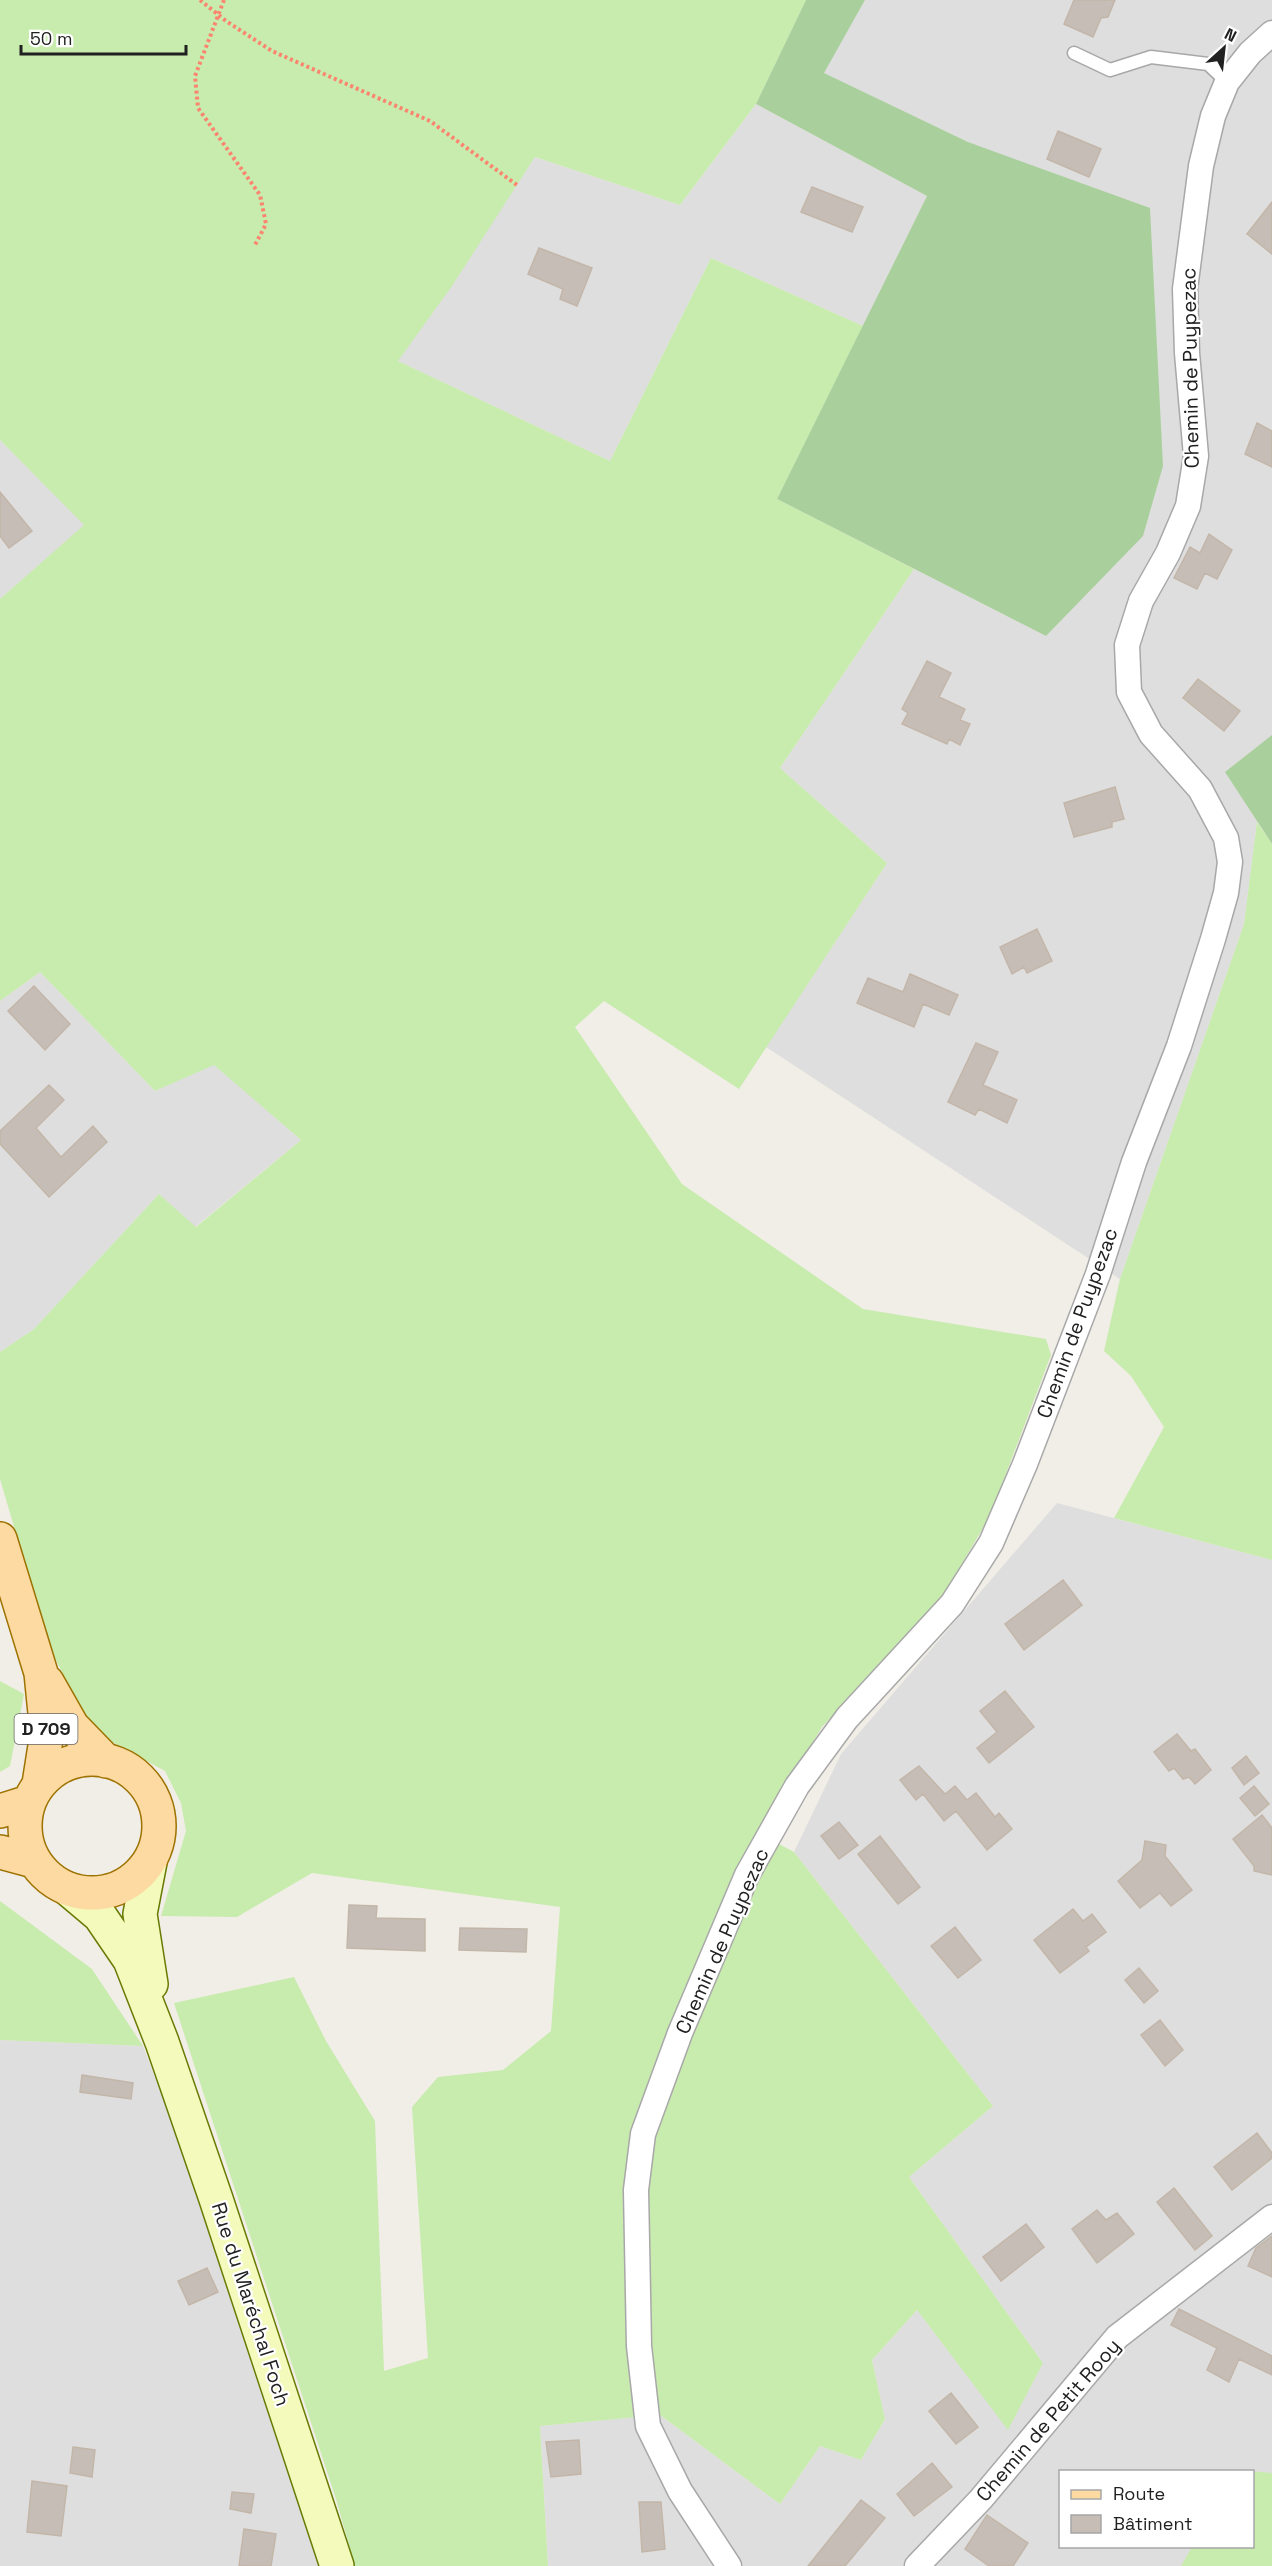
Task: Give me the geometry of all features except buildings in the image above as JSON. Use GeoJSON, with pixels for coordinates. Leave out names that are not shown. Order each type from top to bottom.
{"type":"FeatureCollection","features":[{"type":"Feature","properties":{"kind":"main road","name":"D 709"},"geometry":{"type":"LineString","coordinates":[[0,1539],[41,1673],[47,1733],[22,1799]]}},
{"type":"Feature","properties":{"kind":"main road","name":"D 709"},"geometry":{"type":"LineString","coordinates":[[41,1673],[72,1726],[106,1761]]}},
{"type":"Feature","properties":{"kind":"main road"},"geometry":{"type":"LineString","coordinates":[[94,1758],[106,1761],[118,1763],[138,1776],[152,1794],[160,1816],[159,1840],[150,1862],[138,1877],[123,1887],[96,1893],[68,1889],[49,1878],[34,1862],[26,1841],[22,1799],[53,1771],[71,1762],[94,1758]]}},
{"type":"Feature","properties":{"kind":"main road"},"geometry":{"type":"LineString","coordinates":[[0,1852],[34,1862]]}},
{"type":"Feature","properties":{"kind":"main road","name":"Rue du Maréchal Foch"},"geometry":{"type":"LineString","coordinates":[[150,1862],[140,1914],[162,2042]]}},
{"type":"Feature","properties":{"kind":"main road","name":"Rue du Maréchal Foch"},"geometry":{"type":"LineString","coordinates":[[68,1889],[100,1916],[130,1960],[162,2042],[338,2566]]}},
{"type":"Feature","properties":{"kind":"street","name":"Chemin de Puypezac"},"geometry":{"type":"LineString","coordinates":[[729,2566],[680,2491],[648,2426],[639,2346],[636,2202],[643,2134],[680,2033],[747,1875],[797,1786],[847,1718],[952,1604],[991,1543],[1098,1274],[1134,1162],[1179,1046],[1221,911],[1230,861],[1226,838],[1200,789],[1151,734],[1129,692],[1126,645],[1141,601],[1168,553],[1190,496],[1196,456],[1187,353],[1185,289],[1201,166],[1213,116],[1227,82],[1250,53],[1272,33]]}},
{"type":"Feature","properties":{"kind":"street","name":"Chemin de Petit Rooy"},"geometry":{"type":"LineString","coordinates":[[917,2566],[981,2499],[1117,2337],[1272,2217]]}},
{"type":"Feature","properties":{"kind":"lane"},"geometry":{"type":"LineString","coordinates":[[1074,53],[1110,70],[1151,57],[1208,64],[1227,82]]}},
{"type":"Feature","properties":{"kind":"path"},"geometry":{"type":"LineString","coordinates":[[200,0],[218,15],[272,51],[430,121],[517,185]]}},
{"type":"Feature","properties":{"kind":"path"},"geometry":{"type":"LineString","coordinates":[[224,0],[195,76],[198,108],[260,195],[266,224],[255,245]]}},
{"type":"Feature","properties":{"kind":"shaded area"},"geometry":{"type":"Polygon","coordinates":[[[865,0],[1272,0],[1272,812],[1257,822],[1244,924],[1120,1279],[766,1047],[887,863],[780,768],[914,569],[1046,636],[968,142],[823,73],[865,0]]]}},
{"type":"Feature","properties":{"kind":"shaded area"},"geometry":{"type":"Polygon","coordinates":[[[756,104],[927,196],[863,326],[711,258],[610,461],[398,361],[535,157],[680,205],[756,104]]]}},
{"type":"Feature","properties":{"kind":"shaded area"},"geometry":{"type":"Polygon","coordinates":[[[0,440],[85,525],[0,599],[0,440]]]}},
{"type":"Feature","properties":{"kind":"shaded area"},"geometry":{"type":"Polygon","coordinates":[[[40,972],[155,1091],[214,1064],[301,1140],[195,1227],[159,1194],[34,1329],[0,1352],[0,1001],[40,972]]]}},
{"type":"Feature","properties":{"kind":"shaded area"},"geometry":{"type":"Polygon","coordinates":[[[1057,1503],[1272,1560],[1272,2566],[548,2566],[540,2426],[660,2415],[780,2504],[820,2446],[861,2460],[885,2419],[872,2360],[917,2310],[1008,2429],[1043,2363],[909,2177],[993,2106],[794,1852],[841,1754],[1057,1503]]]}},
{"type":"Feature","properties":{"kind":"shaded area"},"geometry":{"type":"Polygon","coordinates":[[[0,2040],[143,2046],[342,2566],[0,2566],[0,2040]]]}},
{"type":"Feature","properties":{"kind":"green space"},"geometry":{"type":"Polygon","coordinates":[[[0,0],[806,0],[756,104],[680,205],[535,157],[452,286],[398,361],[610,461],[711,258],[863,326],[777,499],[914,569],[780,768],[887,863],[739,1089],[604,1001],[575,1027],[682,1184],[863,1309],[1046,1339],[1051,1355],[990,1516],[943,1596],[822,1727],[758,1833],[794,1852],[993,2106],[909,2177],[1043,2363],[1008,2430],[917,2310],[872,2360],[885,2419],[861,2460],[820,2446],[780,2504],[660,2415],[540,2426],[548,2566],[355,2566],[336,2499],[174,2003],[294,1977],[326,2041],[375,2121],[384,2371],[428,2358],[412,2107],[438,2077],[503,2070],[551,2031],[560,1907],[312,1873],[237,1917],[161,1916],[186,1831],[181,1803],[165,1771],[117,1745],[89,1726],[49,1646],[0,1479],[0,1352],[34,1329],[159,1194],[196,1227],[301,1140],[214,1065],[155,1091],[40,972],[0,1001],[0,599],[84,525],[0,440],[0,0]]]}},
{"type":"Feature","properties":{"kind":"green space"},"geometry":{"type":"Polygon","coordinates":[[[806,0],[865,0],[824,73],[968,142],[1150,208],[1163,466],[1143,536],[1046,636],[777,499],[927,196],[756,104],[806,0]]]}},
{"type":"Feature","properties":{"kind":"green space"},"geometry":{"type":"Polygon","coordinates":[[[1272,735],[1272,844],[1225,772],[1272,735]]]}},
{"type":"Feature","properties":{"kind":"green space"},"geometry":{"type":"Polygon","coordinates":[[[1257,822],[1272,844],[1272,1560],[1114,1518],[1164,1427],[1131,1376],[1104,1351],[1120,1279],[1244,924],[1257,822]]]}},
{"type":"Feature","properties":{"kind":"green space"},"geometry":{"type":"Polygon","coordinates":[[[0,1681],[24,1694],[10,1766],[0,1772],[0,1681]]]}},
{"type":"Feature","properties":{"kind":"green space"},"geometry":{"type":"Polygon","coordinates":[[[0,1901],[92,1969],[143,2046],[0,2040],[0,1901]]]}},
{"type":"Feature","properties":{"kind":"green space"},"geometry":{"type":"Polygon","coordinates":[[[1254,2471],[1272,2473],[1272,2566],[1181,2566],[1191,2548],[1254,2548],[1254,2471]]]}}]}
